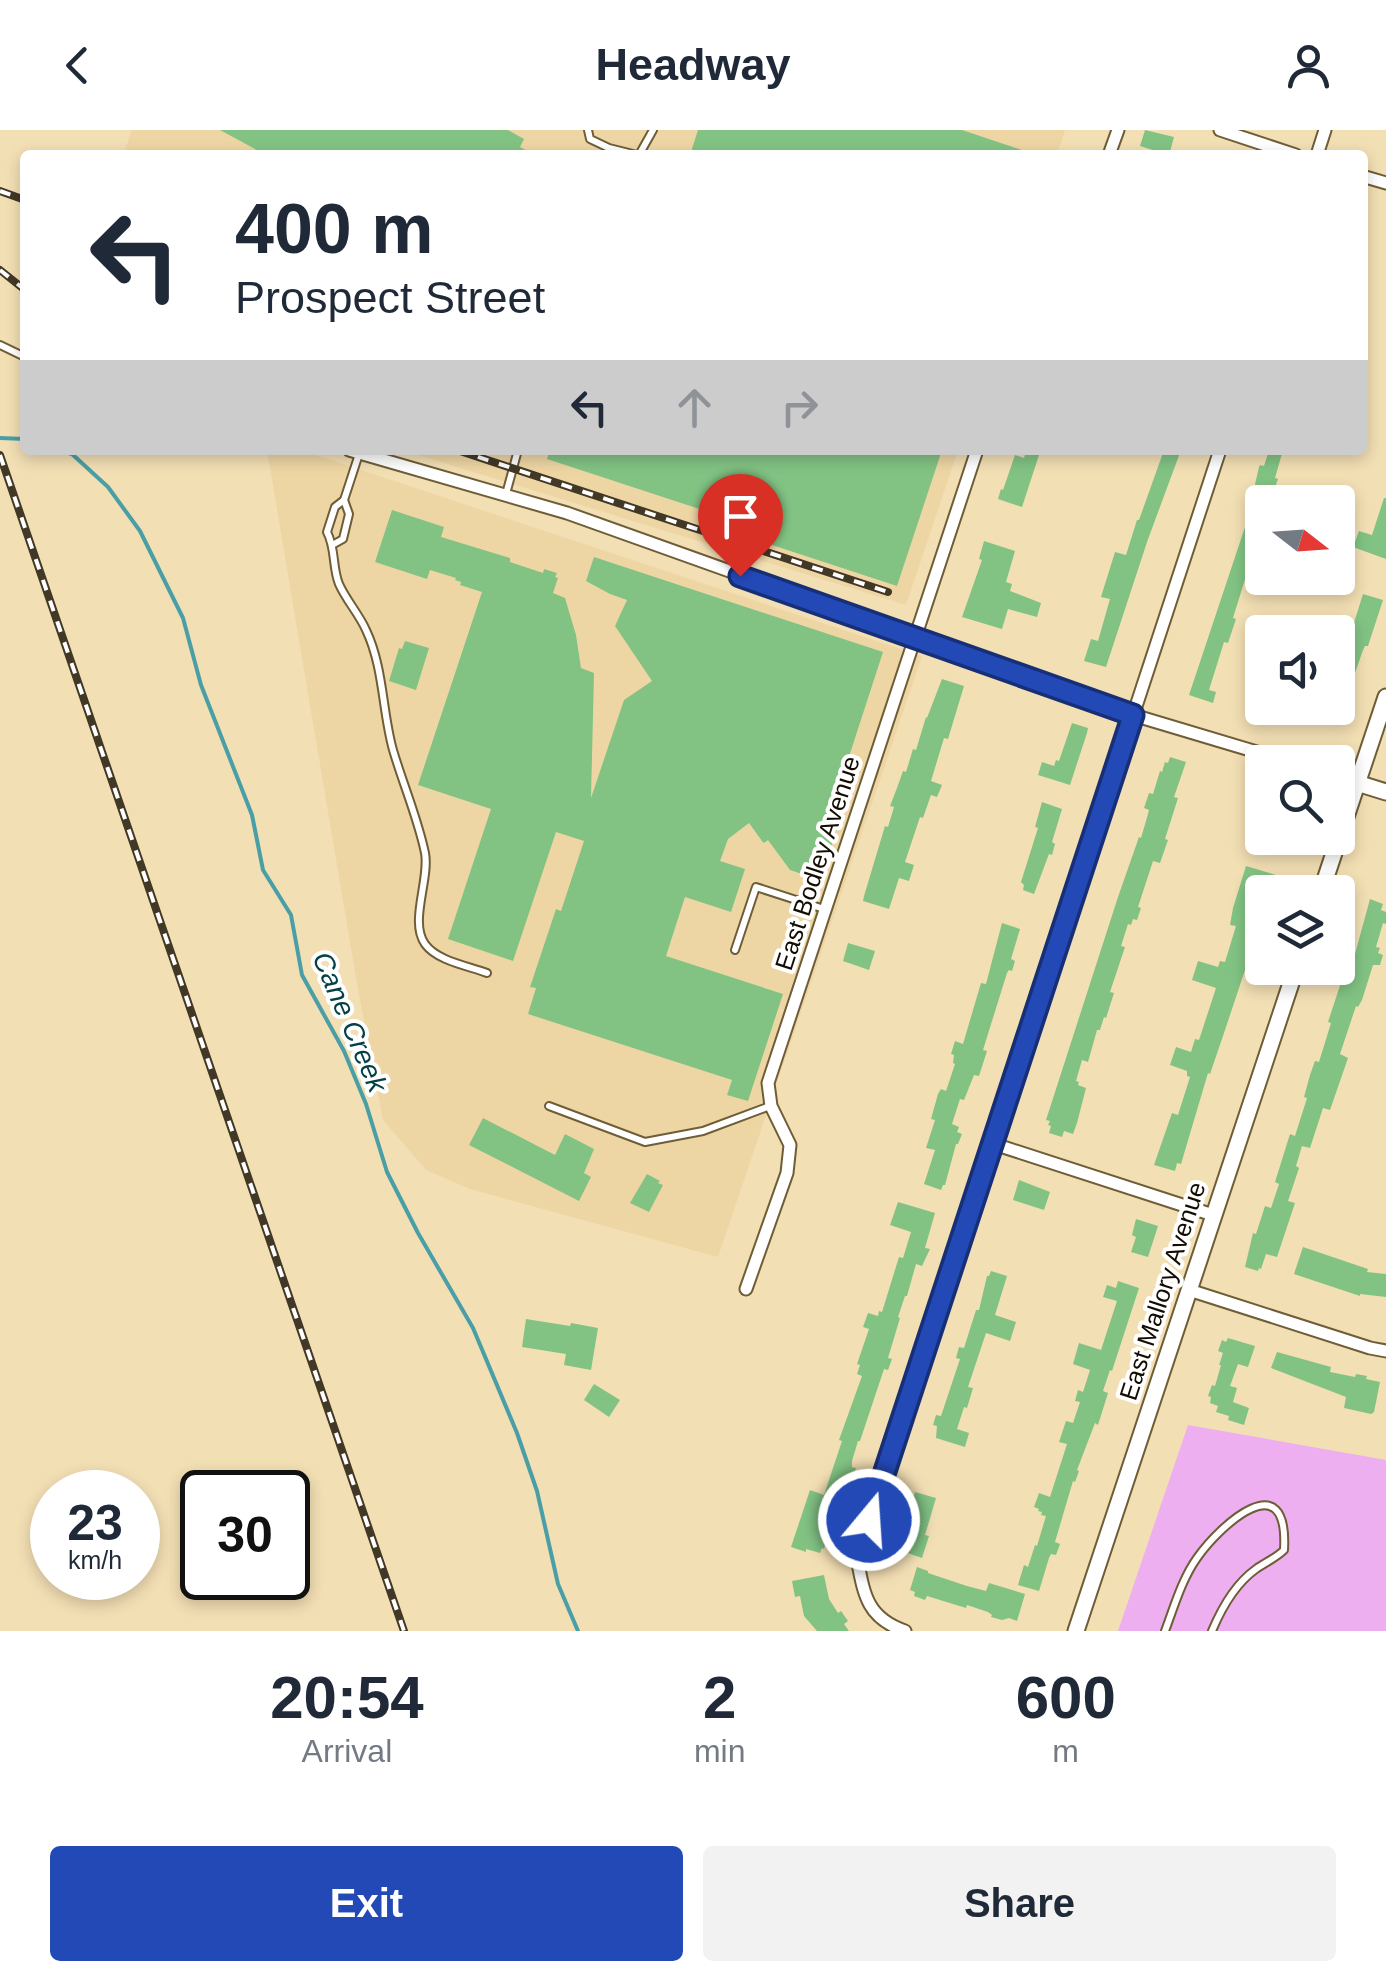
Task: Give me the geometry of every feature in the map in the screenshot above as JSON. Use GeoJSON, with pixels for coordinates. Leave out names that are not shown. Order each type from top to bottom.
{"type":"FeatureCollection","features":[{"type":"Feature","properties":{"kind":"main road"},"geometry":{"type":"LineString","coordinates":[[1327,875],[1386,696]]}},
{"type":"Feature","properties":{"kind":"main road"},"geometry":{"type":"LineString","coordinates":[[1357,783],[1386,792]]}},
{"type":"Feature","properties":{"kind":"main road","name":"East Mallory Avenue"},"geometry":{"type":"LineString","coordinates":[[1076,1631],[1290,985]]}},
{"type":"Feature","properties":{"kind":"street"},"geometry":{"type":"LineString","coordinates":[[1220,130],[1281,150]]}},
{"type":"Feature","properties":{"kind":"street"},"geometry":{"type":"LineString","coordinates":[[365,455],[567,513],[1133,715],[1245,749]]}},
{"type":"Feature","properties":{"kind":"street","name":"East Bodley Avenue"},"geometry":{"type":"LineString","coordinates":[[746,1289],[786,1173],[790,1145],[771,1106],[768,1083],[975,455]]}},
{"type":"Feature","properties":{"kind":"street"},"geometry":{"type":"LineString","coordinates":[[905,1631],[884,1624],[864,1594],[857,1558],[1218,455]]}},
{"type":"Feature","properties":{"kind":"street"},"geometry":{"type":"LineString","coordinates":[[994,1144],[1213,1215]]}},
{"type":"Feature","properties":{"kind":"street"},"geometry":{"type":"LineString","coordinates":[[1189,1290],[1386,1350]]}},
{"type":"Feature","properties":{"kind":"lane"},"geometry":{"type":"LineString","coordinates":[[588,130],[590,139],[617,150]]}},
{"type":"Feature","properties":{"kind":"lane"},"geometry":{"type":"LineString","coordinates":[[354,455],[344,500],[335,508],[328,532],[334,544],[340,586],[366,630],[379,668],[390,737],[426,857],[419,923],[424,943],[440,956],[487,973]]}},
{"type":"Feature","properties":{"kind":"lane"},"geometry":{"type":"LineString","coordinates":[[506,496],[517,455]]}},
{"type":"Feature","properties":{"kind":"lane"},"geometry":{"type":"LineString","coordinates":[[334,544],[343,538],[350,514],[344,500]]}},
{"type":"Feature","properties":{"kind":"lane"},"geometry":{"type":"LineString","coordinates":[[734,950],[756,887],[825,909]]}},
{"type":"Feature","properties":{"kind":"lane"},"geometry":{"type":"LineString","coordinates":[[549,1106],[644,1142],[704,1131],[771,1106]]}},
{"type":"Feature","properties":{"kind":"lane"},"geometry":{"type":"LineString","coordinates":[[1165,1631],[1195,1560],[1220,1530],[1248,1508],[1272,1506],[1281,1518],[1284,1550],[1232,1592],[1212,1631]]}},
{"type":"Feature","properties":{"kind":"shaded area"},"geometry":{"type":"Polygon","coordinates":[[[132,130],[1065,130],[1059,150],[125,150],[132,130]]]}},
{"type":"Feature","properties":{"kind":"shaded area"},"geometry":{"type":"Polygon","coordinates":[[[268,455],[316,455],[922,656],[718,1257],[470,1189],[426,1170],[383,1120],[268,455]]]}},
{"type":"Feature","properties":{"kind":"shaded area"},"geometry":{"type":"Polygon","coordinates":[[[418,455],[956,455],[906,605],[418,455]]]}},
{"type":"Feature","properties":{"kind":"shaded area"},"geometry":{"type":"Polygon","coordinates":[[[1188,1425],[1386,1460],[1386,1631],[1118,1631],[1188,1425]]]}},
{"type":"Feature","properties":{"kind":"building"},"geometry":{"type":"Polygon","coordinates":[[[220,130],[508,130],[524,139],[520,147],[525,150],[257,150],[220,130]]]}},
{"type":"Feature","properties":{"kind":"building"},"geometry":{"type":"Polygon","coordinates":[[[698,130],[962,130],[1022,150],[692,150],[698,130]]]}},
{"type":"Feature","properties":{"kind":"building"},"geometry":{"type":"Polygon","coordinates":[[[1145,130],[1174,137],[1170,150],[1140,146],[1145,130]]]}},
{"type":"Feature","properties":{"kind":"building"},"geometry":{"type":"Polygon","coordinates":[[[548,455],[940,455],[897,586],[729,531],[733,520],[547,459],[548,455]]]}},
{"type":"Feature","properties":{"kind":"building"},"geometry":{"type":"Polygon","coordinates":[[[1015,455],[1039,455],[1022,507],[998,499],[1015,455]]]}},
{"type":"Feature","properties":{"kind":"building"},"geometry":{"type":"Polygon","coordinates":[[[1162,455],[1179,455],[1106,667],[1084,661],[1091,639],[1098,641],[1110,599],[1101,597],[1115,552],[1126,555],[1162,455]]]}},
{"type":"Feature","properties":{"kind":"building"},"geometry":{"type":"Polygon","coordinates":[[[1267,455],[1282,455],[1276,485],[1255,485],[1260,465],[1264,466],[1267,455]]]}},
{"type":"Feature","properties":{"kind":"building"},"geometry":{"type":"Polygon","coordinates":[[[1386,498],[1386,559],[1355,548],[1359,531],[1372,535],[1386,498]]]}},
{"type":"Feature","properties":{"kind":"building"},"geometry":{"type":"Polygon","coordinates":[[[392,510],[444,527],[441,537],[510,558],[510,562],[543,573],[544,569],[557,573],[553,593],[565,598],[581,668],[594,673],[591,798],[624,700],[652,681],[615,626],[627,600],[586,581],[594,557],[883,652],[844,772],[855,776],[820,880],[790,870],[768,840],[764,843],[749,823],[728,839],[720,861],[745,869],[731,912],[685,897],[666,956],[783,994],[748,1101],[727,1095],[732,1080],[528,1014],[536,988],[530,987],[584,841],[556,832],[513,961],[448,939],[491,809],[418,785],[482,592],[430,570],[427,579],[375,562],[392,510]]]}},
{"type":"Feature","properties":{"kind":"building"},"geometry":{"type":"Polygon","coordinates":[[[1245,527],[1245,579],[1233,618],[1236,619],[1228,643],[1224,642],[1209,690],[1216,692],[1213,703],[1189,695],[1245,527]]]}},
{"type":"Feature","properties":{"kind":"building"},"geometry":{"type":"Polygon","coordinates":[[[984,541],[1015,551],[1006,582],[1012,584],[1010,591],[1041,603],[1037,617],[1008,609],[1002,629],[962,617],[982,560],[979,559],[984,541]]]}},
{"type":"Feature","properties":{"kind":"building"},"geometry":{"type":"Polygon","coordinates":[[[1363,594],[1383,600],[1355,673],[1355,620],[1363,594]]]}},
{"type":"Feature","properties":{"kind":"building"},"geometry":{"type":"Polygon","coordinates":[[[405,641],[429,648],[416,690],[389,681],[405,641]]]}},
{"type":"Feature","properties":{"kind":"building"},"geometry":{"type":"Polygon","coordinates":[[[942,679],[964,686],[931,781],[942,785],[937,797],[931,795],[923,818],[920,817],[905,862],[914,865],[909,881],[899,878],[889,909],[863,901],[864,896],[894,807],[890,806],[942,679]]]}},
{"type":"Feature","properties":{"kind":"building"},"geometry":{"type":"Polygon","coordinates":[[[1072,723],[1088,728],[1070,785],[1038,775],[1042,762],[1054,766],[1059,761],[1072,723]]]}},
{"type":"Feature","properties":{"kind":"building"},"geometry":{"type":"Polygon","coordinates":[[[1170,757],[1186,762],[1174,797],[1178,798],[1165,839],[1168,840],[1160,863],[1153,861],[1137,920],[1128,924],[1106,1018],[1097,1030],[1088,1062],[1082,1060],[1076,1081],[1086,1088],[1077,1123],[1073,1134],[1064,1131],[1062,1137],[1049,1133],[1050,1121],[1046,1120],[1141,838],[1149,793],[1153,794],[1160,771],[1170,757]]]}},
{"type":"Feature","properties":{"kind":"building"},"geometry":{"type":"Polygon","coordinates":[[[1042,802],[1062,809],[1052,855],[1049,854],[1034,894],[1023,890],[1021,882],[1042,802]]]}},
{"type":"Feature","properties":{"kind":"building"},"geometry":{"type":"Polygon","coordinates":[[[1246,866],[1276,875],[1245,875],[1245,970],[1181,1164],[1177,1163],[1175,1171],[1154,1165],[1172,1113],[1178,1115],[1190,1077],[1187,1071],[1170,1065],[1176,1047],[1191,1052],[1195,1039],[1199,1040],[1216,988],[1192,980],[1198,961],[1218,967],[1220,961],[1225,962],[1236,926],[1230,925],[1246,866]]]}},
{"type":"Feature","properties":{"kind":"building"},"geometry":{"type":"Polygon","coordinates":[[[1370,899],[1383,904],[1386,924],[1383,923],[1376,947],[1383,955],[1380,965],[1373,965],[1362,1000],[1356,1006],[1340,1054],[1348,1058],[1330,1110],[1323,1108],[1310,1148],[1302,1146],[1288,1201],[1295,1203],[1277,1257],[1266,1254],[1258,1271],[1245,1267],[1253,1233],[1256,1234],[1265,1206],[1271,1208],[1279,1184],[1275,1182],[1290,1134],[1295,1136],[1310,1075],[1315,1061],[1319,1062],[1340,985],[1355,985],[1355,954],[1370,899]]]}},
{"type":"Feature","properties":{"kind":"building"},"geometry":{"type":"Polygon","coordinates":[[[1002,923],[1020,929],[1011,959],[1015,961],[1012,971],[1007,973],[979,1076],[974,1075],[964,1100],[960,1099],[952,1124],[962,1134],[941,1190],[924,1184],[935,1150],[926,1148],[935,1120],[931,1119],[938,1094],[941,1089],[946,1091],[955,1064],[951,1054],[955,1041],[963,1044],[981,983],[986,984],[1002,923]]]}},
{"type":"Feature","properties":{"kind":"building"},"geometry":{"type":"Polygon","coordinates":[[[848,943],[875,951],[869,970],[843,961],[848,943]]]}},
{"type":"Feature","properties":{"kind":"building"},"geometry":{"type":"Polygon","coordinates":[[[483,1118],[555,1155],[565,1134],[594,1149],[584,1173],[591,1177],[579,1201],[469,1145],[483,1118]]]}},
{"type":"Feature","properties":{"kind":"building"},"geometry":{"type":"Polygon","coordinates":[[[647,1174],[663,1185],[649,1212],[630,1203],[647,1174]]]}},
{"type":"Feature","properties":{"kind":"building"},"geometry":{"type":"Polygon","coordinates":[[[1019,1180],[1050,1192],[1044,1210],[1013,1200],[1019,1180]]]}},
{"type":"Feature","properties":{"kind":"building"},"geometry":{"type":"Polygon","coordinates":[[[898,1202],[935,1213],[925,1248],[930,1249],[922,1266],[916,1264],[898,1317],[888,1358],[892,1359],[888,1370],[884,1369],[858,1441],[852,1461],[856,1468],[852,1479],[845,1482],[824,1549],[820,1553],[806,1552],[791,1547],[810,1490],[824,1495],[842,1441],[839,1440],[862,1376],[857,1374],[857,1364],[869,1329],[863,1327],[868,1313],[878,1316],[882,1312],[911,1232],[890,1225],[898,1202]]]}},
{"type":"Feature","properties":{"kind":"building"},"geometry":{"type":"Polygon","coordinates":[[[1136,1219],[1158,1226],[1148,1257],[1131,1252],[1136,1219]]]}},
{"type":"Feature","properties":{"kind":"building"},"geometry":{"type":"Polygon","coordinates":[[[1303,1247],[1368,1269],[1367,1272],[1386,1274],[1386,1297],[1360,1296],[1294,1274],[1303,1247]]]}},
{"type":"Feature","properties":{"kind":"building"},"geometry":{"type":"Polygon","coordinates":[[[991,1271],[1007,1276],[995,1315],[1016,1322],[1010,1341],[986,1333],[968,1387],[973,1388],[967,1408],[964,1407],[957,1429],[969,1433],[965,1447],[936,1438],[937,1426],[933,1425],[936,1415],[941,1416],[960,1359],[956,1358],[959,1347],[964,1348],[991,1271]]]}},
{"type":"Feature","properties":{"kind":"building"},"geometry":{"type":"Polygon","coordinates":[[[1118,1281],[1139,1288],[1103,1391],[1108,1393],[1098,1425],[1095,1423],[1073,1481],[1055,1542],[1060,1544],[1056,1555],[1049,1558],[1039,1591],[1018,1585],[1046,1516],[1034,1507],[1039,1493],[1050,1497],[1067,1444],[1059,1442],[1066,1421],[1073,1423],[1080,1402],[1075,1401],[1078,1390],[1083,1392],[1090,1370],[1073,1364],[1079,1343],[1101,1350],[1117,1301],[1103,1297],[1107,1285],[1116,1288],[1118,1281]]]}},
{"type":"Feature","properties":{"kind":"building"},"geometry":{"type":"Polygon","coordinates":[[[526,1319],[598,1328],[591,1370],[564,1365],[566,1354],[522,1347],[526,1319]]]}},
{"type":"Feature","properties":{"kind":"building"},"geometry":{"type":"Polygon","coordinates":[[[1228,1338],[1255,1346],[1248,1367],[1238,1364],[1230,1386],[1237,1388],[1233,1402],[1249,1408],[1244,1425],[1216,1412],[1218,1406],[1210,1403],[1208,1396],[1221,1365],[1223,1353],[1218,1351],[1222,1340],[1226,1342],[1228,1338]]]}},
{"type":"Feature","properties":{"kind":"building"},"geometry":{"type":"Polygon","coordinates":[[[1277,1352],[1331,1367],[1330,1372],[1367,1376],[1366,1379],[1380,1382],[1374,1412],[1344,1408],[1346,1397],[1271,1368],[1277,1352]]]}},
{"type":"Feature","properties":{"kind":"building"},"geometry":{"type":"Polygon","coordinates":[[[594,1384],[620,1400],[609,1417],[584,1400],[594,1384]]]}},
{"type":"Feature","properties":{"kind":"building"},"geometry":{"type":"Polygon","coordinates":[[[915,1492],[936,1498],[922,1558],[899,1550],[915,1492]]]}},
{"type":"Feature","properties":{"kind":"building"},"geometry":{"type":"Polygon","coordinates":[[[917,1567],[986,1591],[989,1583],[1025,1594],[1017,1621],[991,1617],[988,1612],[967,1605],[966,1608],[914,1596],[915,1592],[910,1590],[917,1567]]]}},
{"type":"Feature","properties":{"kind":"building"},"geometry":{"type":"Polygon","coordinates":[[[824,1575],[829,1599],[848,1621],[844,1624],[849,1631],[817,1631],[804,1616],[800,1596],[795,1597],[792,1581],[824,1575]]]}},
{"type":"Feature","properties":{"kind":"waterway","name":"Cane Creek"},"geometry":{"type":"LineString","coordinates":[[0,438],[20,439]]}},
{"type":"Feature","properties":{"kind":"waterway","name":"Cane Creek"},"geometry":{"type":"LineString","coordinates":[[73,455],[108,487],[140,531],[183,618],[201,685],[252,815],[263,870],[291,915],[302,975],[344,1051],[387,1172],[473,1328],[517,1433],[537,1491],[558,1584],[578,1631]]}},
{"type":"Feature","properties":{"kind":"railway"},"geometry":{"type":"LineString","coordinates":[[0,191],[20,198]]}},
{"type":"Feature","properties":{"kind":"railway"},"geometry":{"type":"LineString","coordinates":[[0,270],[20,286]]}},
{"type":"Feature","properties":{"kind":"railway"},"geometry":{"type":"LineString","coordinates":[[0,455],[404,1631]]}},
{"type":"Feature","properties":{"kind":"railway"},"geometry":{"type":"LineString","coordinates":[[472,455],[888,592]]}},
{"type":"Feature","properties":{"kind":"route"},"geometry":{"type":"LineString","coordinates":[[740,576],[1133,715],[869,1520]]}}]}
